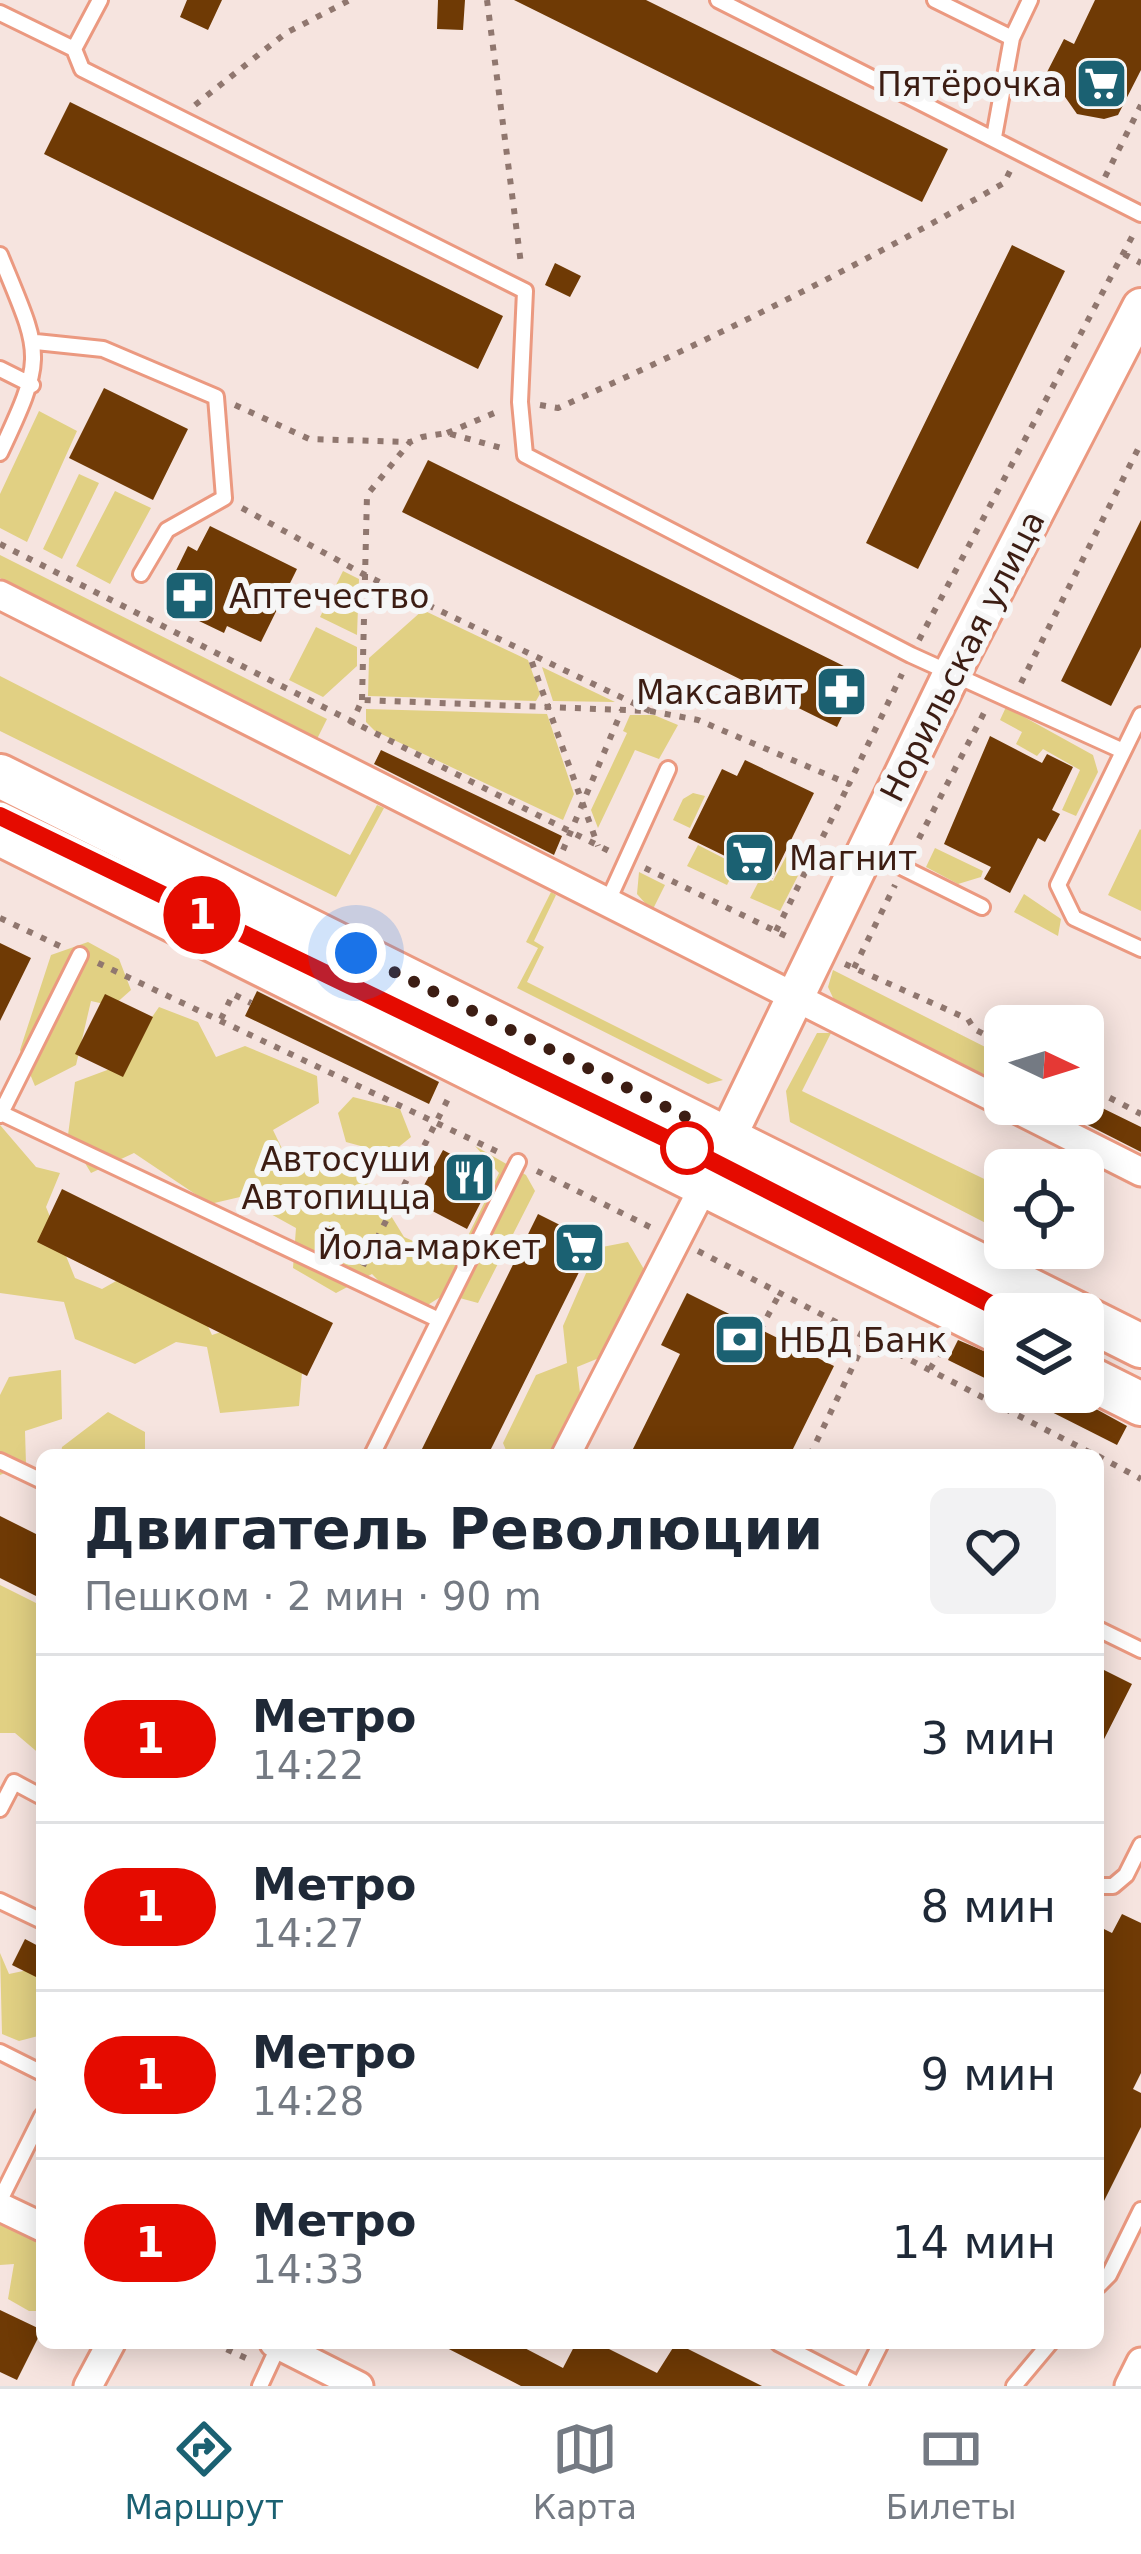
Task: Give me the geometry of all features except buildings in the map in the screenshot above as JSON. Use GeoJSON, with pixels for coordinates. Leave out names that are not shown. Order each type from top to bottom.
{"type":"FeatureCollection","features":[{"type":"Feature","properties":{"kind":"main road"},"geometry":{"type":"LineString","coordinates":[[0,776],[1036,1293]]}},
{"type":"Feature","properties":{"kind":"main road"},"geometry":{"type":"LineString","coordinates":[[0,834],[984,1324]]}},
{"type":"Feature","properties":{"kind":"main road"},"geometry":{"type":"LineString","coordinates":[[1104,1327],[1141,1346]]}},
{"type":"Feature","properties":{"kind":"main road"},"geometry":{"type":"LineString","coordinates":[[1104,1386],[1141,1404]]}},
{"type":"Feature","properties":{"kind":"street","name":"Норильская улица"},"geometry":{"type":"LineString","coordinates":[[727,1138],[952,673],[1140,312]]}},
{"type":"Feature","properties":{"kind":"street"},"geometry":{"type":"LineString","coordinates":[[0,595],[1141,1172]]}},
{"type":"Feature","properties":{"kind":"street"},"geometry":{"type":"LineString","coordinates":[[569,1449],[705,1184]]}},
{"type":"Feature","properties":{"kind":"street"},"geometry":{"type":"LineString","coordinates":[[0,2203],[36,2224]]}},
{"type":"Feature","properties":{"kind":"street"},"geometry":{"type":"LineString","coordinates":[[88,2386],[108,2349]]}},
{"type":"Feature","properties":{"kind":"street"},"geometry":{"type":"LineString","coordinates":[[287,2349],[359,2386]]}},
{"type":"Feature","properties":{"kind":"street"},"geometry":{"type":"LineString","coordinates":[[1129,2386],[1141,2362]]}},
{"type":"Feature","properties":{"kind":"lane"},"geometry":{"type":"LineString","coordinates":[[74,49],[100,0]]}},
{"type":"Feature","properties":{"kind":"lane"},"geometry":{"type":"LineString","coordinates":[[718,0],[1141,216]]}},
{"type":"Feature","properties":{"kind":"lane"},"geometry":{"type":"LineString","coordinates":[[935,0],[1012,38]]}},
{"type":"Feature","properties":{"kind":"lane"},"geometry":{"type":"LineString","coordinates":[[994,137],[1012,38],[1030,0]]}},
{"type":"Feature","properties":{"kind":"lane"},"geometry":{"type":"LineString","coordinates":[[0,14],[74,49],[82,69],[525,291],[520,402],[525,455],[911,655],[1123,752]]}},
{"type":"Feature","properties":{"kind":"lane"},"geometry":{"type":"LineString","coordinates":[[0,256],[36,342],[32,385],[0,453]]}},
{"type":"Feature","properties":{"kind":"lane"},"geometry":{"type":"LineString","coordinates":[[36,342],[104,349],[216,397],[224,498],[166,530],[141,574]]}},
{"type":"Feature","properties":{"kind":"lane"},"geometry":{"type":"LineString","coordinates":[[0,368],[32,385]]}},
{"type":"Feature","properties":{"kind":"lane"},"geometry":{"type":"LineString","coordinates":[[1141,715],[1058,885],[1074,917],[1141,949]]}},
{"type":"Feature","properties":{"kind":"lane"},"geometry":{"type":"LineString","coordinates":[[608,903],[668,769]]}},
{"type":"Feature","properties":{"kind":"lane"},"geometry":{"type":"LineString","coordinates":[[865,849],[982,908]]}},
{"type":"Feature","properties":{"kind":"lane"},"geometry":{"type":"LineString","coordinates":[[80,955],[0,1114],[439,1320]]}},
{"type":"Feature","properties":{"kind":"lane"},"geometry":{"type":"LineString","coordinates":[[375,1449],[518,1162]]}},
{"type":"Feature","properties":{"kind":"lane"},"geometry":{"type":"LineString","coordinates":[[0,1461],[36,1478]]}},
{"type":"Feature","properties":{"kind":"lane"},"geometry":{"type":"LineString","coordinates":[[1104,1632],[1141,1650]]}},
{"type":"Feature","properties":{"kind":"lane"},"geometry":{"type":"LineString","coordinates":[[0,1809],[14,1782],[36,1794]]}},
{"type":"Feature","properties":{"kind":"lane"},"geometry":{"type":"LineString","coordinates":[[1104,1886],[1134,1878],[1141,1845]]}},
{"type":"Feature","properties":{"kind":"lane"},"geometry":{"type":"LineString","coordinates":[[0,1901],[36,1918]]}},
{"type":"Feature","properties":{"kind":"lane"},"geometry":{"type":"LineString","coordinates":[[0,2052],[36,2069]]}},
{"type":"Feature","properties":{"kind":"lane"},"geometry":{"type":"LineString","coordinates":[[0,2203],[36,2128]]}},
{"type":"Feature","properties":{"kind":"lane"},"geometry":{"type":"LineString","coordinates":[[1104,2280],[1141,2210]]}},
{"type":"Feature","properties":{"kind":"lane"},"geometry":{"type":"LineString","coordinates":[[260,2386],[275,2349]]}},
{"type":"Feature","properties":{"kind":"lane"},"geometry":{"type":"LineString","coordinates":[[789,2349],[860,2386],[878,2349]]}},
{"type":"Feature","properties":{"kind":"lane"},"geometry":{"type":"LineString","coordinates":[[1014,2386],[1045,2349]]}},
{"type":"Feature","properties":{"kind":"path"},"geometry":{"type":"LineString","coordinates":[[178,119],[286,33],[350,0]]}},
{"type":"Feature","properties":{"kind":"path"},"geometry":{"type":"LineString","coordinates":[[487,0],[525,291]]}},
{"type":"Feature","properties":{"kind":"path"},"geometry":{"type":"LineString","coordinates":[[1098,191],[1141,105]]}},
{"type":"Feature","properties":{"kind":"path"},"geometry":{"type":"LineString","coordinates":[[216,397],[309,439],[410,442],[448,433],[520,402],[558,408],[694,347],[905,240],[1004,183],[1020,151]]}},
{"type":"Feature","properties":{"kind":"path"},"geometry":{"type":"LineString","coordinates":[[776,931],[911,655],[1141,216]]}},
{"type":"Feature","properties":{"kind":"path"},"geometry":{"type":"LineString","coordinates":[[1124,254],[1141,263]]}},
{"type":"Feature","properties":{"kind":"path"},"geometry":{"type":"LineString","coordinates":[[448,433],[525,455]]}},
{"type":"Feature","properties":{"kind":"path"},"geometry":{"type":"LineString","coordinates":[[351,724],[362,700],[367,496],[410,442]]}},
{"type":"Feature","properties":{"kind":"path"},"geometry":{"type":"LineString","coordinates":[[224,498],[365,575],[650,711]]}},
{"type":"Feature","properties":{"kind":"path"},"geometry":{"type":"LineString","coordinates":[[0,544],[598,846],[968,1019],[984,1034]]}},
{"type":"Feature","properties":{"kind":"path"},"geometry":{"type":"LineString","coordinates":[[530,654],[598,846]]}},
{"type":"Feature","properties":{"kind":"path"},"geometry":{"type":"LineString","coordinates":[[362,700],[650,711],[698,720],[849,784]]}},
{"type":"Feature","properties":{"kind":"path"},"geometry":{"type":"LineString","coordinates":[[570,832],[622,710]]}},
{"type":"Feature","properties":{"kind":"path"},"geometry":{"type":"LineString","coordinates":[[0,918],[518,1162],[1084,1449]]}},
{"type":"Feature","properties":{"kind":"path"},"geometry":{"type":"LineString","coordinates":[[221,1019],[232,994],[251,1003]]}},
{"type":"Feature","properties":{"kind":"path"},"geometry":{"type":"LineString","coordinates":[[356,1280],[450,1097],[435,1090]]}},
{"type":"Feature","properties":{"kind":"path"},"geometry":{"type":"LineString","coordinates":[[1104,1095],[1141,1114]]}},
{"type":"Feature","properties":{"kind":"path"},"geometry":{"type":"LineString","coordinates":[[760,1330],[781,1293]]}},
{"type":"Feature","properties":{"kind":"path"},"geometry":{"type":"LineString","coordinates":[[813,1449],[867,1337]]}},
{"type":"Feature","properties":{"kind":"path"},"geometry":{"type":"LineString","coordinates":[[930,1369],[944,1343],[954,1348]]}},
{"type":"Feature","properties":{"kind":"path"},"geometry":{"type":"LineString","coordinates":[[1104,1460],[1141,1478]]}},
{"type":"Feature","properties":{"kind":"shaded area"},"geometry":{"type":"Polygon","coordinates":[[[39,411],[77,431],[27,542],[0,528],[0,494],[39,411]]]}},
{"type":"Feature","properties":{"kind":"shaded area"},"geometry":{"type":"Polygon","coordinates":[[[79,474],[99,483],[62,559],[43,549],[79,474]]]}},
{"type":"Feature","properties":{"kind":"shaded area"},"geometry":{"type":"Polygon","coordinates":[[[115,491],[151,508],[110,584],[76,566],[115,491]]]}},
{"type":"Feature","properties":{"kind":"shaded area"},"geometry":{"type":"Polygon","coordinates":[[[0,555],[327,719],[316,741],[0,578],[0,555]]]}},
{"type":"Feature","properties":{"kind":"shaded area"},"geometry":{"type":"Polygon","coordinates":[[[343,571],[359,579],[357,635],[320,617],[343,571]]]}},
{"type":"Feature","properties":{"kind":"shaded area"},"geometry":{"type":"Polygon","coordinates":[[[423,610],[528,660],[540,694],[536,701],[368,696],[369,658],[423,610]]]}},
{"type":"Feature","properties":{"kind":"shaded area"},"geometry":{"type":"Polygon","coordinates":[[[316,627],[357,647],[357,666],[323,697],[289,680],[316,627]]]}},
{"type":"Feature","properties":{"kind":"shaded area"},"geometry":{"type":"Polygon","coordinates":[[[542,667],[615,702],[553,701],[542,667]]]}},
{"type":"Feature","properties":{"kind":"shaded area"},"geometry":{"type":"Polygon","coordinates":[[[0,676],[350,855],[377,805],[384,808],[336,897],[0,731],[0,676]]]}},
{"type":"Feature","properties":{"kind":"shaded area"},"geometry":{"type":"Polygon","coordinates":[[[1006,707],[1093,755],[1098,772],[1076,816],[1062,810],[1080,770],[1043,749],[1037,756],[1016,744],[1022,732],[1000,720],[1006,707]]]}},
{"type":"Feature","properties":{"kind":"shaded area"},"geometry":{"type":"Polygon","coordinates":[[[366,709],[547,714],[574,794],[563,820],[375,731],[366,722],[366,709]]]}},
{"type":"Feature","properties":{"kind":"shaded area"},"geometry":{"type":"Polygon","coordinates":[[[630,715],[654,715],[678,725],[659,759],[635,750],[598,828],[591,810],[627,733],[623,731],[630,715]]]}},
{"type":"Feature","properties":{"kind":"shaded area"},"geometry":{"type":"Polygon","coordinates":[[[693,793],[705,796],[690,828],[673,820],[683,799],[693,793]]]}},
{"type":"Feature","properties":{"kind":"shaded area"},"geometry":{"type":"Polygon","coordinates":[[[1141,830],[1141,911],[1108,895],[1141,830]]]}},
{"type":"Feature","properties":{"kind":"shaded area"},"geometry":{"type":"Polygon","coordinates":[[[698,845],[737,865],[727,885],[687,866],[698,845]]]}},
{"type":"Feature","properties":{"kind":"shaded area"},"geometry":{"type":"Polygon","coordinates":[[[935,848],[983,871],[981,877],[958,884],[926,867],[935,848]]]}},
{"type":"Feature","properties":{"kind":"shaded area"},"geometry":{"type":"Polygon","coordinates":[[[789,851],[806,860],[780,911],[750,898],[761,877],[773,881],[789,851]]]}},
{"type":"Feature","properties":{"kind":"shaded area"},"geometry":{"type":"Polygon","coordinates":[[[639,872],[665,885],[652,911],[637,894],[639,872]]]}},
{"type":"Feature","properties":{"kind":"shaded area"},"geometry":{"type":"Polygon","coordinates":[[[551,892],[556,895],[534,941],[544,947],[527,982],[723,1080],[708,1084],[517,988],[538,948],[526,942],[551,892]]]}},
{"type":"Feature","properties":{"kind":"shaded area"},"geometry":{"type":"Polygon","coordinates":[[[1024,894],[1061,919],[1058,936],[1014,912],[1024,894]]]}},
{"type":"Feature","properties":{"kind":"shaded area"},"geometry":{"type":"Polygon","coordinates":[[[88,942],[119,959],[131,990],[113,1006],[91,1001],[76,1065],[35,1086],[20,1050],[51,955],[88,942]]]}},
{"type":"Feature","properties":{"kind":"shaded area"},"geometry":{"type":"Polygon","coordinates":[[[833,970],[984,1046],[984,1076],[835,1002],[828,987],[833,970]]]}},
{"type":"Feature","properties":{"kind":"shaded area"},"geometry":{"type":"Polygon","coordinates":[[[159,1007],[198,1022],[216,1057],[245,1046],[317,1076],[319,1103],[273,1130],[287,1159],[326,1150],[374,1188],[404,1237],[456,1260],[499,1173],[475,1146],[526,1175],[535,1191],[478,1303],[445,1294],[412,1315],[372,1274],[336,1293],[293,1268],[296,1228],[240,1197],[210,1204],[134,1153],[91,1173],[68,1135],[75,1082],[118,1066],[159,1007]]]}},
{"type":"Feature","properties":{"kind":"shaded area"},"geometry":{"type":"Polygon","coordinates":[[[817,1033],[831,1033],[802,1091],[984,1179],[984,1222],[790,1122],[786,1091],[817,1033]]]}},
{"type":"Feature","properties":{"kind":"shaded area"},"geometry":{"type":"Polygon","coordinates":[[[353,1097],[400,1109],[411,1137],[390,1154],[346,1142],[338,1113],[353,1097]]]}},
{"type":"Feature","properties":{"kind":"shaded area"},"geometry":{"type":"Polygon","coordinates":[[[0,1125],[36,1167],[60,1173],[46,1207],[75,1278],[102,1289],[132,1272],[199,1307],[212,1335],[264,1318],[305,1339],[299,1406],[220,1413],[207,1347],[176,1342],[135,1364],[75,1339],[64,1302],[0,1293],[0,1125]]]}},
{"type":"Feature","properties":{"kind":"shaded area"},"geometry":{"type":"Polygon","coordinates":[[[628,1242],[645,1271],[604,1356],[577,1367],[581,1401],[555,1449],[506,1449],[503,1443],[536,1375],[567,1363],[563,1326],[597,1248],[628,1242]]]}},
{"type":"Feature","properties":{"kind":"shaded area"},"geometry":{"type":"Polygon","coordinates":[[[61,1370],[62,1419],[25,1431],[26,1464],[0,1475],[0,1395],[9,1377],[61,1370]]]}},
{"type":"Feature","properties":{"kind":"shaded area"},"geometry":{"type":"Polygon","coordinates":[[[108,1412],[145,1432],[145,1449],[62,1447],[108,1412]]]}},
{"type":"Feature","properties":{"kind":"shaded area"},"geometry":{"type":"Polygon","coordinates":[[[0,1585],[36,1603],[36,1751],[15,1733],[0,1733],[0,1585]]]}},
{"type":"Feature","properties":{"kind":"shaded area"},"geometry":{"type":"Polygon","coordinates":[[[0,1953],[9,1974],[36,1968],[36,2037],[19,2041],[2,2034],[0,1953]]]}},
{"type":"Feature","properties":{"kind":"shaded area"},"geometry":{"type":"Polygon","coordinates":[[[0,2223],[36,2239],[36,2311],[8,2299],[14,2264],[0,2265],[0,2223]]]}},
{"type":"Feature","properties":{"kind":"metro line","name":"1"},"geometry":{"type":"LineString","coordinates":[[0,816],[688,1149],[984,1301]]}},
{"type":"Feature","properties":{"kind":"place","name":"Пятёрочка"},"geometry":{"type":"Point","coordinates":[1101,84]}},
{"type":"Feature","properties":{"kind":"place","name":"Аптечество"},"geometry":{"type":"Point","coordinates":[190,596]}},
{"type":"Feature","properties":{"kind":"place","name":"Максавит"},"geometry":{"type":"Point","coordinates":[842,692]}},
{"type":"Feature","properties":{"kind":"place","name":"Магнит"},"geometry":{"type":"Point","coordinates":[750,858]}},
{"type":"Feature","properties":{"kind":"place","name":"Автосуши Автопицца"},"geometry":{"type":"Point","coordinates":[470,1178]}},
{"type":"Feature","properties":{"kind":"place","name":"Йола-маркет"},"geometry":{"type":"Point","coordinates":[580,1247]}},
{"type":"Feature","properties":{"kind":"place","name":"НБД Банк"},"geometry":{"type":"Point","coordinates":[740,1340]}},
{"type":"Feature","properties":{"kind":"route"},"geometry":{"type":"LineString","coordinates":[[356,953],[686,1117],[687,1148]]}}]}
